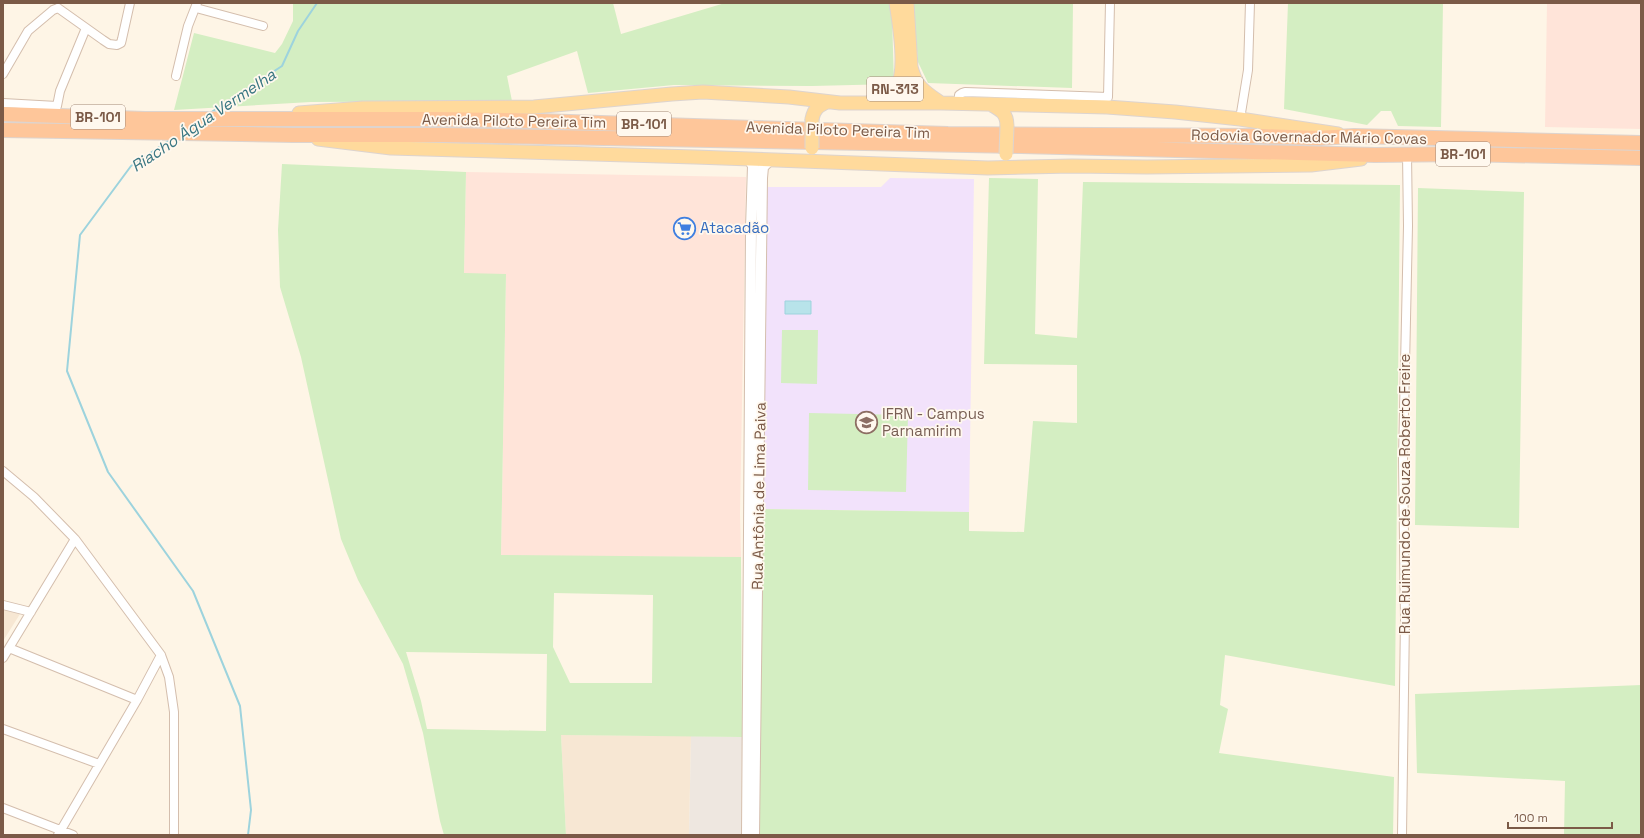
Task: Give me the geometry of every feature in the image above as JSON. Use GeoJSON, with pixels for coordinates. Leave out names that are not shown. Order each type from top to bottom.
{"type":"FeatureCollection","features":[{"type":"Feature","properties":{"kind":"highway","name":"Avenida Piloto Pereira Tim"},"geometry":{"type":"LineString","coordinates":[[3,114],[145,120],[504,120],[870,132],[1048,141]]}},
{"type":"Feature","properties":{"kind":"highway","name":"Avenida Piloto Pereira Tim"},"geometry":{"type":"LineString","coordinates":[[3,130],[293,135],[1048,141]]}},
{"type":"Feature","properties":{"kind":"highway","name":"Rodovia Governador Mário Covas"},"geometry":{"type":"LineString","coordinates":[[1048,141],[1261,136],[1316,138],[1354,136],[1641,143]]}},
{"type":"Feature","properties":{"kind":"highway","name":"Rodovia Governador Mário Covas"},"geometry":{"type":"LineString","coordinates":[[1048,141],[1286,153],[1641,158]]}},
{"type":"Feature","properties":{"kind":"main road","name":"RN-313"},"geometry":{"type":"LineString","coordinates":[[861,102],[890,93],[895,89],[899,82],[902,69],[896,3]]}},
{"type":"Feature","properties":{"kind":"main road","name":"RN-313"},"geometry":{"type":"LineString","coordinates":[[907,3],[911,67],[914,76],[923,91],[942,103]]}},
{"type":"Feature","properties":{"kind":"main road"},"geometry":{"type":"LineString","coordinates":[[240,119],[363,108],[534,107],[704,92],[789,97],[827,102],[989,104],[1107,102],[1175,112],[1240,119],[1354,136]]}},
{"type":"Feature","properties":{"kind":"main road"},"geometry":{"type":"LineString","coordinates":[[824,162],[814,157],[812,148],[812,119],[815,110],[827,102]]}},
{"type":"Feature","properties":{"kind":"main road"},"geometry":{"type":"LineString","coordinates":[[988,168],[999,163],[1006,154],[1007,126],[1007,117],[1004,113],[989,104]]}},
{"type":"Feature","properties":{"kind":"main road"},"geometry":{"type":"LineString","coordinates":[[293,135],[342,143],[391,148],[988,168],[1072,166],[1155,167],[1311,165],[1358,159],[1375,155]]}},
{"type":"Feature","properties":{"kind":"street"},"geometry":{"type":"LineString","coordinates":[[3,74],[28,31],[59,5],[86,28],[109,44],[117,45],[124,34],[130,3]]}},
{"type":"Feature","properties":{"kind":"street"},"geometry":{"type":"LineString","coordinates":[[959,103],[960,95],[965,92],[1107,102],[1110,3]]}},
{"type":"Feature","properties":{"kind":"street"},"geometry":{"type":"LineString","coordinates":[[1240,119],[1248,70],[1250,3]]}},
{"type":"Feature","properties":{"kind":"street"},"geometry":{"type":"LineString","coordinates":[[176,76],[188,26],[195,5],[263,26]]}},
{"type":"Feature","properties":{"kind":"street"},"geometry":{"type":"LineString","coordinates":[[3,103],[57,106],[60,91],[86,28]]}},
{"type":"Feature","properties":{"kind":"street","name":"Rua Ruimundo de Souza Roberto Freire"},"geometry":{"type":"LineString","coordinates":[[1402,835],[1405,619],[1403,459],[1408,226],[1407,154]]}},
{"type":"Feature","properties":{"kind":"street","name":"Rua Antônia de Lima Paiva"},"geometry":{"type":"LineString","coordinates":[[747,835],[750,345],[753,166],[749,159]]}},
{"type":"Feature","properties":{"kind":"street","name":"Rua Antônia de Lima Paiva"},"geometry":{"type":"LineString","coordinates":[[754,835],[763,170],[765,165],[771,160]]}},
{"type":"Feature","properties":{"kind":"street"},"geometry":{"type":"LineString","coordinates":[[751,248],[762,248]]}},
{"type":"Feature","properties":{"kind":"street"},"geometry":{"type":"LineString","coordinates":[[750,345],[761,345]]}},
{"type":"Feature","properties":{"kind":"street"},"geometry":{"type":"LineString","coordinates":[[3,471],[34,497],[75,539],[161,655],[169,677],[174,712],[174,835]]}},
{"type":"Feature","properties":{"kind":"street"},"geometry":{"type":"LineString","coordinates":[[3,658],[75,539]]}},
{"type":"Feature","properties":{"kind":"street"},"geometry":{"type":"LineString","coordinates":[[3,605],[31,612]]}},
{"type":"Feature","properties":{"kind":"street"},"geometry":{"type":"LineString","coordinates":[[9,648],[137,700]]}},
{"type":"Feature","properties":{"kind":"street"},"geometry":{"type":"LineString","coordinates":[[59,833],[137,700],[161,655]]}},
{"type":"Feature","properties":{"kind":"street"},"geometry":{"type":"LineString","coordinates":[[3,729],[99,764]]}},
{"type":"Feature","properties":{"kind":"street"},"geometry":{"type":"LineString","coordinates":[[3,808],[59,833],[73,835]]}},
{"type":"Feature","properties":{"kind":"shaded area"},"geometry":{"type":"Polygon","coordinates":[[[1547,3],[1641,3],[1641,129],[1545,127],[1547,3]]]}},
{"type":"Feature","properties":{"kind":"shaded area"},"geometry":{"type":"Polygon","coordinates":[[[466,172],[746,177],[740,514],[741,557],[501,556],[506,275],[464,274],[466,172]]]}},
{"type":"Feature","properties":{"kind":"shaded area","name":"IFRN - Campus Parnamirim"},"geometry":{"type":"Polygon","coordinates":[[[890,178],[974,179],[969,512],[762,509],[766,187],[881,187],[890,178]]]}},
{"type":"Feature","properties":{"kind":"shaded area"},"geometry":{"type":"Polygon","coordinates":[[[3,610],[20,614],[3,641],[3,610]]]}},
{"type":"Feature","properties":{"kind":"shaded area"},"geometry":{"type":"Polygon","coordinates":[[[561,735],[691,736],[689,835],[566,835],[561,735]]]}},
{"type":"Feature","properties":{"kind":"shaded area"},"geometry":{"type":"Polygon","coordinates":[[[691,736],[742,737],[741,835],[689,835],[691,736]]]}},
{"type":"Feature","properties":{"kind":"green space"},"geometry":{"type":"Polygon","coordinates":[[[293,3],[613,3],[621,34],[725,3],[890,3],[892,16],[894,84],[812,86],[674,85],[588,93],[577,51],[507,76],[512,101],[311,102],[174,110],[194,33],[275,53],[282,44],[293,21],[293,3]]]}},
{"type":"Feature","properties":{"kind":"green space"},"geometry":{"type":"Polygon","coordinates":[[[913,3],[1073,3],[1072,88],[928,83],[918,62],[913,3]]]}},
{"type":"Feature","properties":{"kind":"green space"},"geometry":{"type":"Polygon","coordinates":[[[1288,3],[1443,3],[1441,127],[1398,126],[1391,111],[1381,111],[1367,125],[1284,109],[1288,3]]]}},
{"type":"Feature","properties":{"kind":"green space"},"geometry":{"type":"Polygon","coordinates":[[[282,164],[466,172],[464,273],[506,274],[501,555],[741,557],[742,737],[561,735],[566,835],[444,835],[423,733],[403,664],[358,580],[341,539],[301,357],[280,287],[278,230],[282,164]],[[554,593],[553,647],[570,683],[652,683],[653,595],[554,593]],[[406,652],[421,701],[427,729],[546,731],[547,654],[406,652]]]}},
{"type":"Feature","properties":{"kind":"green space"},"geometry":{"type":"Polygon","coordinates":[[[989,178],[1038,179],[1035,334],[1077,338],[1083,182],[1400,185],[1395,686],[1225,655],[1220,705],[1228,709],[1219,753],[1394,777],[1393,835],[757,835],[762,509],[969,512],[969,531],[1024,532],[1033,421],[1077,423],[1077,365],[984,364],[989,178]]]}},
{"type":"Feature","properties":{"kind":"green space"},"geometry":{"type":"Polygon","coordinates":[[[1418,188],[1524,192],[1519,528],[1415,525],[1418,188]]]}},
{"type":"Feature","properties":{"kind":"green space"},"geometry":{"type":"Polygon","coordinates":[[[782,330],[818,330],[817,384],[781,383],[782,330]]]}},
{"type":"Feature","properties":{"kind":"green space"},"geometry":{"type":"Polygon","coordinates":[[[809,413],[908,415],[906,492],[808,490],[809,413]]]}},
{"type":"Feature","properties":{"kind":"green space"},"geometry":{"type":"Polygon","coordinates":[[[1641,685],[1641,835],[1564,835],[1565,781],[1417,773],[1415,694],[1641,685]]]}},
{"type":"Feature","properties":{"kind":"water"},"geometry":{"type":"Polygon","coordinates":[[[785,301],[811,301],[811,314],[785,314],[785,301]]]}},
{"type":"Feature","properties":{"kind":"waterway","name":"Riacho Água Vermelha"},"geometry":{"type":"LineString","coordinates":[[210,113],[282,66],[298,31],[317,3]]}},
{"type":"Feature","properties":{"kind":"waterway","name":"Riacho Água Vermelha"},"geometry":{"type":"LineString","coordinates":[[171,139],[131,166],[80,235],[67,371],[108,472],[193,591],[240,706],[251,810],[248,835]]}},
{"type":"Feature","properties":{"kind":"place","name":"Atacadão"},"geometry":{"type":"Point","coordinates":[685,228]}},
{"type":"Feature","properties":{"kind":"place","name":"IFRN - Campus Parnamirim"},"geometry":{"type":"Point","coordinates":[867,423]}}]}
